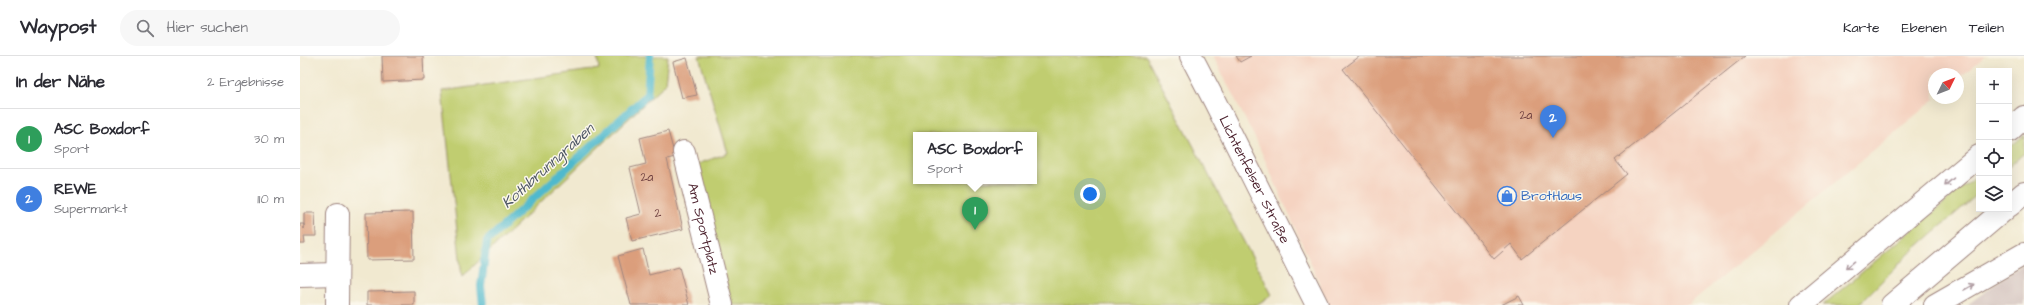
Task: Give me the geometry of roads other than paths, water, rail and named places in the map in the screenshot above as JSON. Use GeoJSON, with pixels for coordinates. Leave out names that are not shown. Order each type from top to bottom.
{"type":"FeatureCollection","features":[{"type":"Feature","properties":{"kind":"main road","name":"Lichtenfelser Straße"},"geometry":{"type":"LineString","coordinates":[[1191,56],[1317,305]]}},
{"type":"Feature","properties":{"kind":"main road"},"geometry":{"type":"LineString","coordinates":[[2012,128],[2024,117]]}},
{"type":"Feature","properties":{"kind":"main road","name":"Am Sportplatz"},"geometry":{"type":"LineString","coordinates":[[684,152],[722,305]]}},
{"type":"Feature","properties":{"kind":"main road"},"geometry":{"type":"LineString","coordinates":[[1801,305],[1976,159]]}},
{"type":"Feature","properties":{"kind":"main road"},"geometry":{"type":"LineString","coordinates":[[2012,203],[2024,193]]}},
{"type":"Feature","properties":{"kind":"main road"},"geometry":{"type":"LineString","coordinates":[[1892,305],[2001,212]]}},
{"type":"Feature","properties":{"kind":"main road"},"geometry":{"type":"LineString","coordinates":[[337,305],[336,274],[338,214]]}},
{"type":"Feature","properties":{"kind":"main road"},"geometry":{"type":"LineString","coordinates":[[1935,305],[2024,254]]}},
{"type":"Feature","properties":{"kind":"main road"},"geometry":{"type":"LineString","coordinates":[[300,276],[336,274]]}},
{"type":"Feature","properties":{"kind":"waterway","name":"Kothbrunngraben"},"geometry":{"type":"LineString","coordinates":[[483,305],[481,286],[487,241],[647,95],[650,56]]}},
{"type":"Feature","properties":{"kind":"place","name":"REWE"},"geometry":{"type":"Point","coordinates":[1553,138]}},
{"type":"Feature","properties":{"kind":"place","name":"BrotHaus"},"geometry":{"type":"Point","coordinates":[1507,196]}},
{"type":"Feature","properties":{"kind":"place","name":"ASC Boxdorf"},"geometry":{"type":"Point","coordinates":[975,230]}}]}
